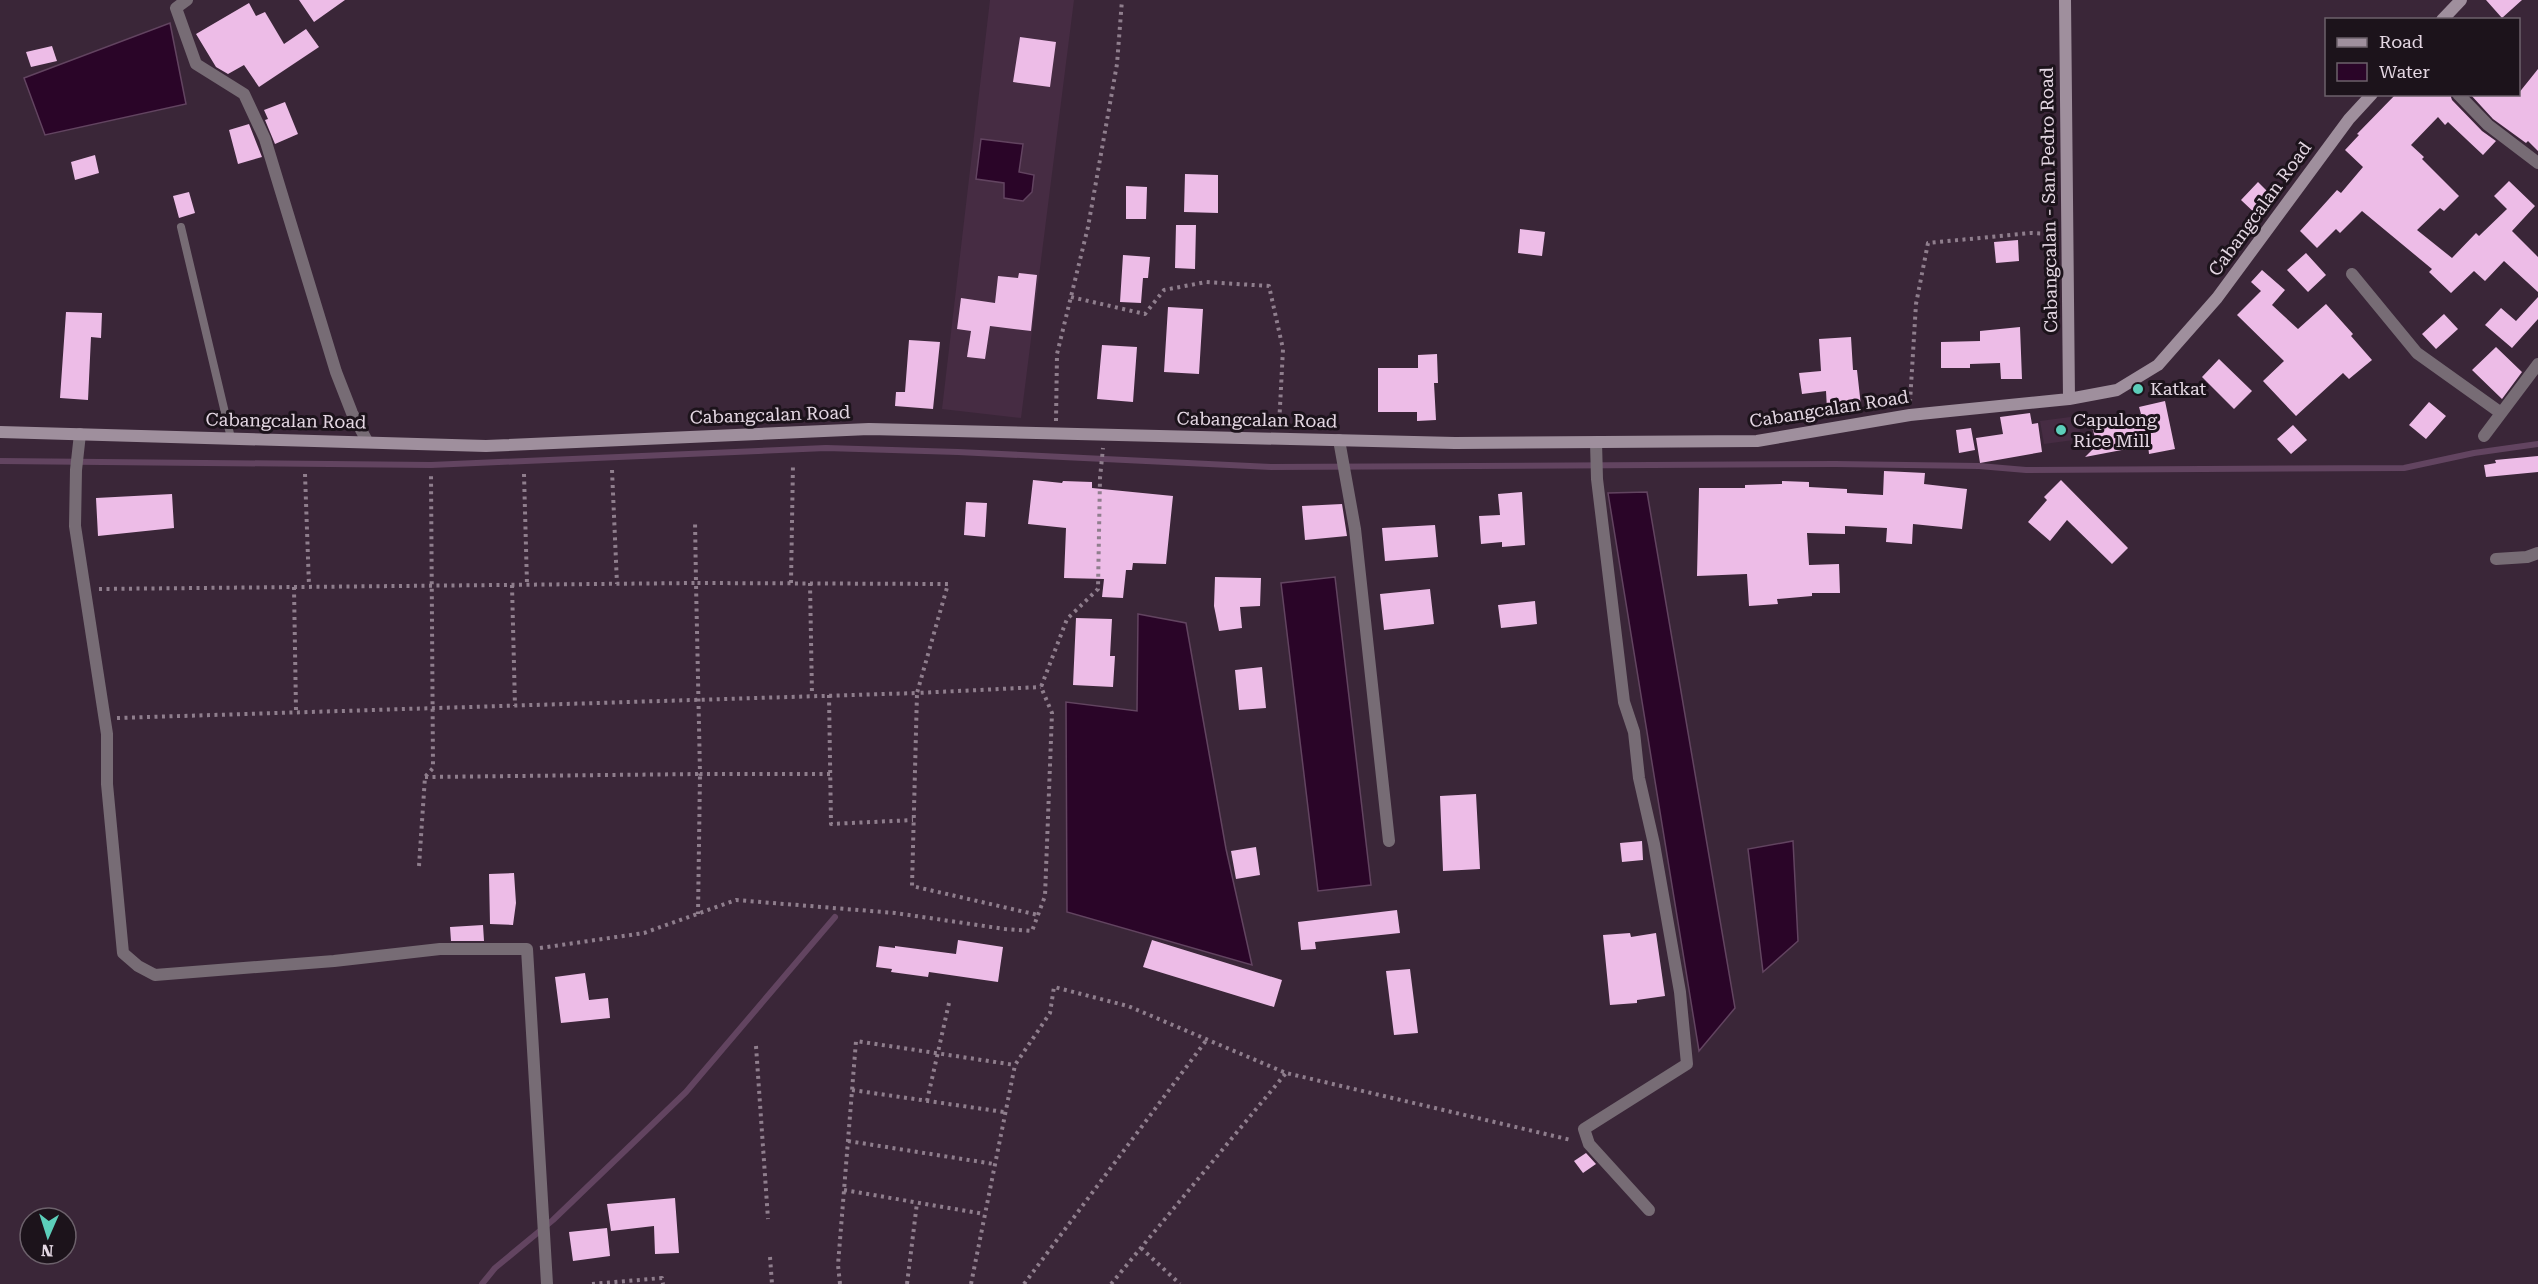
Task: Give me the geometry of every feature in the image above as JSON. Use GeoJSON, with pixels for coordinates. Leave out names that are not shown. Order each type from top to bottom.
{"type":"FeatureCollection","features":[{"type":"Feature","properties":{"kind":"street"},"geometry":{"type":"LineString","coordinates":[[186,0],[176,8],[196,64],[244,94],[265,139],[336,372],[352,413],[367,441]]}},
{"type":"Feature","properties":{"kind":"street","name":"Cabangcalan - San Pedro Road"},"geometry":{"type":"LineString","coordinates":[[2065,0],[2069,399]]}},
{"type":"Feature","properties":{"kind":"street"},"geometry":{"type":"LineString","coordinates":[[2444,18],[2461,0]]}},
{"type":"Feature","properties":{"kind":"street","name":"Cabangcalan Road"},"geometry":{"type":"LineString","coordinates":[[0,432],[486,446],[869,429],[1455,443],[1757,441],[1910,415],[2069,399],[2117,390],[2158,365],[2217,298],[2349,119],[2370,96]]}},
{"type":"Feature","properties":{"kind":"street"},"geometry":{"type":"LineString","coordinates":[[2460,96],[2488,125],[2538,164]]}},
{"type":"Feature","properties":{"kind":"street"},"geometry":{"type":"LineString","coordinates":[[2352,274],[2417,353],[2502,413]]}},
{"type":"Feature","properties":{"kind":"street"},"geometry":{"type":"LineString","coordinates":[[2484,436],[2538,364]]}},
{"type":"Feature","properties":{"kind":"street"},"geometry":{"type":"LineString","coordinates":[[80,434],[76,470],[75,526],[83,589],[105,718],[108,784],[123,953],[138,966],[155,975],[334,961],[440,949],[527,949],[547,1284]]}},
{"type":"Feature","properties":{"kind":"street"},"geometry":{"type":"LineString","coordinates":[[1339,440],[1355,529],[1389,841]]}},
{"type":"Feature","properties":{"kind":"street"},"geometry":{"type":"LineString","coordinates":[[1596,442],[1597,479],[1624,702],[1634,732],[1639,778],[1654,844],[1680,992],[1687,1064],[1584,1129],[1589,1144],[1649,1210]]}},
{"type":"Feature","properties":{"kind":"street"},"geometry":{"type":"LineString","coordinates":[[2496,560],[2527,557],[2538,553]]}},
{"type":"Feature","properties":{"kind":"lane"},"geometry":{"type":"LineString","coordinates":[[181,227],[231,438]]}},
{"type":"Feature","properties":{"kind":"path"},"geometry":{"type":"LineString","coordinates":[[1056,434],[1057,354],[1088,228],[1117,64],[1122,0]]}},
{"type":"Feature","properties":{"kind":"path"},"geometry":{"type":"LineString","coordinates":[[1910,415],[1916,304],[1928,243],[2031,233],[2067,234]]}},
{"type":"Feature","properties":{"kind":"path"},"geometry":{"type":"LineString","coordinates":[[1071,297],[1145,314],[1164,290],[1206,282],[1269,286],[1283,349],[1279,439]]}},
{"type":"Feature","properties":{"kind":"path"},"geometry":{"type":"LineString","coordinates":[[527,949],[644,933],[736,900],[896,913],[1032,931],[1045,896],[1052,713],[1041,687],[1067,619],[1098,589],[1100,478],[1103,447]]}},
{"type":"Feature","properties":{"kind":"path"},"geometry":{"type":"LineString","coordinates":[[791,583],[793,463]]}},
{"type":"Feature","properties":{"kind":"path"},"geometry":{"type":"LineString","coordinates":[[612,470],[617,584]]}},
{"type":"Feature","properties":{"kind":"path"},"geometry":{"type":"LineString","coordinates":[[305,474],[309,586]]}},
{"type":"Feature","properties":{"kind":"path"},"geometry":{"type":"LineString","coordinates":[[524,474],[527,584]]}},
{"type":"Feature","properties":{"kind":"path"},"geometry":{"type":"LineString","coordinates":[[419,866],[424,777],[433,768],[431,475]]}},
{"type":"Feature","properties":{"kind":"path"},"geometry":{"type":"LineString","coordinates":[[695,520],[700,774],[698,914]]}},
{"type":"Feature","properties":{"kind":"path"},"geometry":{"type":"LineString","coordinates":[[83,589],[696,583],[948,584],[917,693],[912,886],[1038,915]]}},
{"type":"Feature","properties":{"kind":"path"},"geometry":{"type":"LineString","coordinates":[[810,583],[812,695]]}},
{"type":"Feature","properties":{"kind":"path"},"geometry":{"type":"LineString","coordinates":[[513,585],[515,706]]}},
{"type":"Feature","properties":{"kind":"path"},"geometry":{"type":"LineString","coordinates":[[294,587],[296,711]]}},
{"type":"Feature","properties":{"kind":"path"},"geometry":{"type":"LineString","coordinates":[[105,718],[917,693],[1041,687]]}},
{"type":"Feature","properties":{"kind":"path"},"geometry":{"type":"LineString","coordinates":[[829,695],[831,824],[913,820]]}},
{"type":"Feature","properties":{"kind":"path"},"geometry":{"type":"LineString","coordinates":[[424,777],[830,774]]}},
{"type":"Feature","properties":{"kind":"path"},"geometry":{"type":"LineString","coordinates":[[971,1284],[1015,1065],[1050,1013],[1054,987],[1128,1006],[1286,1073],[1589,1144]]}},
{"type":"Feature","properties":{"kind":"path"},"geometry":{"type":"LineString","coordinates":[[927,1101],[949,1003]]}},
{"type":"Feature","properties":{"kind":"path"},"geometry":{"type":"LineString","coordinates":[[1024,1284],[1208,1038]]}},
{"type":"Feature","properties":{"kind":"path"},"geometry":{"type":"LineString","coordinates":[[840,1284],[838,1265],[856,1041],[1015,1065]]}},
{"type":"Feature","properties":{"kind":"path"},"geometry":{"type":"LineString","coordinates":[[756,1046],[768,1219]]}},
{"type":"Feature","properties":{"kind":"path"},"geometry":{"type":"LineString","coordinates":[[1111,1284],[1286,1073]]}},
{"type":"Feature","properties":{"kind":"path"},"geometry":{"type":"LineString","coordinates":[[852,1090],[1004,1112]]}},
{"type":"Feature","properties":{"kind":"path"},"geometry":{"type":"LineString","coordinates":[[848,1141],[994,1164]]}},
{"type":"Feature","properties":{"kind":"path"},"geometry":{"type":"LineString","coordinates":[[844,1190],[984,1214]]}},
{"type":"Feature","properties":{"kind":"path"},"geometry":{"type":"LineString","coordinates":[[907,1284],[917,1203]]}},
{"type":"Feature","properties":{"kind":"path"},"geometry":{"type":"LineString","coordinates":[[1141,1248],[1180,1284]]}},
{"type":"Feature","properties":{"kind":"path"},"geometry":{"type":"LineString","coordinates":[[770,1257],[772,1284]]}},
{"type":"Feature","properties":{"kind":"path"},"geometry":{"type":"LineString","coordinates":[[592,1284],[662,1278],[663,1284]]}},
{"type":"Feature","properties":{"kind":"shaded area"},"geometry":{"type":"Polygon","coordinates":[[[990,0],[1074,0],[1021,418],[942,409],[990,0]]]}},
{"type":"Feature","properties":{"kind":"shaded area","name":"Capulong Rice Mill"},"geometry":{"type":"Polygon","coordinates":[[[2078,416],[2081,439],[2044,444],[2040,421],[2078,416]]]}},
{"type":"Feature","properties":{"kind":"water"},"geometry":{"type":"Polygon","coordinates":[[[170,23],[186,104],[45,135],[24,78],[170,23]]]}},
{"type":"Feature","properties":{"kind":"water"},"geometry":{"type":"Polygon","coordinates":[[[981,139],[1023,144],[1019,172],[1034,175],[1032,192],[1023,201],[1004,198],[1004,183],[976,179],[981,139]]]}},
{"type":"Feature","properties":{"kind":"water"},"geometry":{"type":"Polygon","coordinates":[[[1647,492],[1735,1008],[1699,1051],[1608,493],[1647,492]]]}},
{"type":"Feature","properties":{"kind":"water"},"geometry":{"type":"Polygon","coordinates":[[[1335,577],[1371,885],[1318,891],[1281,583],[1335,577]]]}},
{"type":"Feature","properties":{"kind":"water"},"geometry":{"type":"Polygon","coordinates":[[[1138,614],[1186,623],[1226,849],[1252,965],[1067,912],[1066,702],[1137,711],[1138,614]]]}},
{"type":"Feature","properties":{"kind":"water"},"geometry":{"type":"Polygon","coordinates":[[[1793,841],[1798,941],[1763,972],[1748,849],[1793,841]]]}},
{"type":"Feature","properties":{"kind":"building"},"geometry":{"type":"Polygon","coordinates":[[[299,0],[345,0],[314,22],[299,0]]]}},
{"type":"Feature","properties":{"kind":"building"},"geometry":{"type":"Polygon","coordinates":[[[2486,0],[2522,0],[2502,18],[2486,0]]]}},
{"type":"Feature","properties":{"kind":"building"},"geometry":{"type":"Polygon","coordinates":[[[249,3],[256,16],[265,12],[284,44],[306,29],[319,47],[259,87],[244,65],[228,74],[216,67],[196,34],[249,3]]]}},
{"type":"Feature","properties":{"kind":"building"},"geometry":{"type":"Polygon","coordinates":[[[1020,37],[1056,42],[1050,87],[1013,82],[1020,37]]]}},
{"type":"Feature","properties":{"kind":"building"},"geometry":{"type":"Polygon","coordinates":[[[52,46],[57,61],[31,67],[26,52],[52,46]]]}},
{"type":"Feature","properties":{"kind":"building"},"geometry":{"type":"Polygon","coordinates":[[[2538,69],[2538,151],[2528,141],[2526,143],[2493,119],[2472,96],[2520,96],[2520,92],[2538,69]]]}},
{"type":"Feature","properties":{"kind":"building"},"geometry":{"type":"Polygon","coordinates":[[[2394,96],[2451,96],[2482,131],[2496,141],[2483,155],[2448,122],[2445,125],[2438,117],[2411,145],[2459,196],[2444,211],[2440,208],[2417,230],[2452,258],[2476,233],[2479,236],[2507,209],[2494,196],[2509,181],[2535,206],[2512,231],[2538,257],[2538,292],[2504,261],[2485,281],[2474,271],[2451,293],[2429,272],[2432,269],[2362,211],[2340,233],[2336,229],[2317,248],[2300,231],[2337,190],[2341,193],[2363,167],[2345,150],[2359,135],[2357,134],[2394,96]]]}},
{"type":"Feature","properties":{"kind":"building"},"geometry":{"type":"Polygon","coordinates":[[[285,102],[298,134],[275,144],[265,120],[268,119],[264,110],[285,102]]]}},
{"type":"Feature","properties":{"kind":"building"},"geometry":{"type":"Polygon","coordinates":[[[249,124],[262,157],[238,164],[229,130],[249,124]]]}},
{"type":"Feature","properties":{"kind":"building"},"geometry":{"type":"Polygon","coordinates":[[[95,155],[99,173],[75,180],[71,162],[95,155]]]}},
{"type":"Feature","properties":{"kind":"building"},"geometry":{"type":"Polygon","coordinates":[[[1185,174],[1218,175],[1218,213],[1184,212],[1185,174]]]}},
{"type":"Feature","properties":{"kind":"building"},"geometry":{"type":"Polygon","coordinates":[[[2258,182],[2276,200],[2259,217],[2241,200],[2258,182]]]}},
{"type":"Feature","properties":{"kind":"building"},"geometry":{"type":"Polygon","coordinates":[[[1126,186],[1147,187],[1146,219],[1126,219],[1126,186]]]}},
{"type":"Feature","properties":{"kind":"building"},"geometry":{"type":"Polygon","coordinates":[[[189,192],[195,213],[179,218],[173,196],[189,192]]]}},
{"type":"Feature","properties":{"kind":"building"},"geometry":{"type":"Polygon","coordinates":[[[1176,225],[1196,225],[1195,269],[1175,268],[1176,225]]]}},
{"type":"Feature","properties":{"kind":"building"},"geometry":{"type":"Polygon","coordinates":[[[1520,229],[1545,232],[1542,256],[1518,253],[1520,229]]]}},
{"type":"Feature","properties":{"kind":"building"},"geometry":{"type":"Polygon","coordinates":[[[2018,240],[2019,261],[1996,263],[1994,242],[2018,240]]]}},
{"type":"Feature","properties":{"kind":"building"},"geometry":{"type":"Polygon","coordinates":[[[2306,253],[2326,275],[2308,292],[2287,270],[2306,253]]]}},
{"type":"Feature","properties":{"kind":"building"},"geometry":{"type":"Polygon","coordinates":[[[1123,255],[1150,257],[1148,278],[1143,278],[1141,303],[1120,302],[1123,255]]]}},
{"type":"Feature","properties":{"kind":"building"},"geometry":{"type":"Polygon","coordinates":[[[2262,270],[2285,290],[2272,305],[2298,329],[2326,304],[2353,334],[2351,336],[2372,360],[2349,379],[2343,373],[2296,416],[2263,381],[2284,361],[2237,315],[2261,291],[2251,282],[2262,270]]]}},
{"type":"Feature","properties":{"kind":"building"},"geometry":{"type":"Polygon","coordinates":[[[1019,273],[1037,275],[1031,331],[990,326],[985,359],[967,357],[971,331],[957,329],[961,298],[995,303],[998,276],[1018,278],[1019,273]]]}},
{"type":"Feature","properties":{"kind":"building"},"geometry":{"type":"Polygon","coordinates":[[[2538,297],[2538,319],[2512,348],[2485,325],[2501,308],[2516,321],[2538,297]]]}},
{"type":"Feature","properties":{"kind":"building"},"geometry":{"type":"Polygon","coordinates":[[[1168,307],[1203,309],[1199,374],[1164,372],[1168,307]]]}},
{"type":"Feature","properties":{"kind":"building"},"geometry":{"type":"Polygon","coordinates":[[[66,312],[102,313],[101,338],[91,337],[88,400],[60,398],[66,312]]]}},
{"type":"Feature","properties":{"kind":"building"},"geometry":{"type":"Polygon","coordinates":[[[2444,314],[2458,329],[2436,349],[2422,334],[2444,314]]]}},
{"type":"Feature","properties":{"kind":"building"},"geometry":{"type":"Polygon","coordinates":[[[2020,327],[2022,379],[2001,379],[2000,363],[1970,364],[1970,368],[1941,368],[1941,342],[1980,341],[1980,331],[2020,327]]]}},
{"type":"Feature","properties":{"kind":"building"},"geometry":{"type":"Polygon","coordinates":[[[1851,337],[1853,370],[1857,370],[1861,406],[1827,409],[1826,391],[1802,394],[1799,373],[1821,371],[1819,339],[1851,337]]]}},
{"type":"Feature","properties":{"kind":"building"},"geometry":{"type":"Polygon","coordinates":[[[909,340],[940,342],[933,409],[895,406],[896,392],[905,392],[909,340]]]}},
{"type":"Feature","properties":{"kind":"building"},"geometry":{"type":"Polygon","coordinates":[[[1102,345],[1137,347],[1133,402],[1097,399],[1102,345]]]}},
{"type":"Feature","properties":{"kind":"building"},"geometry":{"type":"Polygon","coordinates":[[[2496,347],[2522,372],[2502,399],[2472,370],[2496,347]]]}},
{"type":"Feature","properties":{"kind":"building"},"geometry":{"type":"Polygon","coordinates":[[[1437,354],[1438,383],[1434,383],[1436,420],[1417,421],[1417,412],[1378,412],[1378,368],[1418,368],[1418,355],[1437,354]]]}},
{"type":"Feature","properties":{"kind":"building"},"geometry":{"type":"Polygon","coordinates":[[[2219,359],[2252,391],[2234,409],[2202,377],[2219,359]]]}},
{"type":"Feature","properties":{"kind":"building"},"geometry":{"type":"Polygon","coordinates":[[[2165,401],[2175,449],[2149,454],[2148,445],[2085,457],[2097,445],[2091,423],[2141,414],[2139,407],[2165,401]]]}},
{"type":"Feature","properties":{"kind":"building"},"geometry":{"type":"Polygon","coordinates":[[[2429,402],[2446,416],[2426,439],[2409,425],[2429,402]]]}},
{"type":"Feature","properties":{"kind":"building"},"geometry":{"type":"Polygon","coordinates":[[[2030,413],[2032,424],[2038,423],[2042,452],[1980,463],[1976,438],[2003,434],[2000,417],[2030,413]]]}},
{"type":"Feature","properties":{"kind":"building"},"geometry":{"type":"Polygon","coordinates":[[[2293,425],[2307,440],[2291,454],[2277,439],[2293,425]]]}},
{"type":"Feature","properties":{"kind":"building"},"geometry":{"type":"Polygon","coordinates":[[[1971,428],[1975,450],[1959,453],[1956,430],[1971,428]]]}},
{"type":"Feature","properties":{"kind":"building"},"geometry":{"type":"Polygon","coordinates":[[[2538,456],[2538,472],[2486,477],[2484,465],[2496,463],[2495,460],[2538,456]]]}},
{"type":"Feature","properties":{"kind":"building"},"geometry":{"type":"Polygon","coordinates":[[[1884,471],[1925,473],[1924,484],[1967,489],[1962,529],[1913,524],[1912,544],[1886,542],[1887,528],[1845,526],[1845,534],[1807,533],[1809,565],[1839,564],[1840,593],[1812,593],[1812,596],[1777,599],[1778,604],[1749,606],[1747,574],[1697,576],[1699,488],[1745,488],[1745,485],[1782,484],[1782,481],[1809,482],[1809,487],[1847,489],[1847,493],[1883,495],[1884,471]]]}},
{"type":"Feature","properties":{"kind":"building"},"geometry":{"type":"Polygon","coordinates":[[[1033,480],[1062,483],[1063,481],[1092,482],[1092,488],[1173,496],[1166,564],[1133,563],[1132,570],[1126,570],[1123,598],[1102,597],[1104,579],[1064,578],[1066,528],[1028,524],[1033,480]]]}},
{"type":"Feature","properties":{"kind":"building"},"geometry":{"type":"Polygon","coordinates":[[[2061,480],[2128,548],[2112,564],[2067,520],[2050,541],[2028,522],[2047,500],[2044,497],[2061,480]]]}},
{"type":"Feature","properties":{"kind":"building"},"geometry":{"type":"Polygon","coordinates":[[[1522,492],[1525,545],[1502,547],[1502,542],[1481,544],[1479,516],[1500,515],[1498,494],[1522,492]]]}},
{"type":"Feature","properties":{"kind":"building"},"geometry":{"type":"Polygon","coordinates":[[[172,494],[174,528],[98,536],[96,498],[172,494]]]}},
{"type":"Feature","properties":{"kind":"building"},"geometry":{"type":"Polygon","coordinates":[[[966,502],[987,503],[985,537],[964,535],[966,502]]]}},
{"type":"Feature","properties":{"kind":"building"},"geometry":{"type":"Polygon","coordinates":[[[1342,504],[1347,536],[1305,540],[1302,506],[1342,504]]]}},
{"type":"Feature","properties":{"kind":"building"},"geometry":{"type":"Polygon","coordinates":[[[1435,525],[1438,557],[1385,561],[1382,528],[1435,525]]]}},
{"type":"Feature","properties":{"kind":"building"},"geometry":{"type":"Polygon","coordinates":[[[1215,577],[1261,578],[1260,606],[1240,607],[1242,628],[1219,631],[1214,606],[1215,577]]]}},
{"type":"Feature","properties":{"kind":"building"},"geometry":{"type":"Polygon","coordinates":[[[1430,589],[1434,624],[1384,630],[1380,594],[1430,589]]]}},
{"type":"Feature","properties":{"kind":"building"},"geometry":{"type":"Polygon","coordinates":[[[1535,601],[1537,624],[1501,628],[1498,605],[1535,601]]]}},
{"type":"Feature","properties":{"kind":"building"},"geometry":{"type":"Polygon","coordinates":[[[1076,618],[1112,619],[1110,656],[1115,656],[1113,687],[1073,685],[1076,618]]]}},
{"type":"Feature","properties":{"kind":"building"},"geometry":{"type":"Polygon","coordinates":[[[1262,667],[1266,708],[1239,710],[1235,670],[1262,667]]]}},
{"type":"Feature","properties":{"kind":"building"},"geometry":{"type":"Polygon","coordinates":[[[1476,794],[1480,869],[1443,871],[1440,796],[1476,794]]]}},
{"type":"Feature","properties":{"kind":"building"},"geometry":{"type":"Polygon","coordinates":[[[1642,841],[1643,860],[1622,862],[1620,843],[1642,841]]]}},
{"type":"Feature","properties":{"kind":"building"},"geometry":{"type":"Polygon","coordinates":[[[1256,847],[1260,875],[1236,879],[1231,851],[1256,847]]]}},
{"type":"Feature","properties":{"kind":"building"},"geometry":{"type":"Polygon","coordinates":[[[514,873],[516,903],[513,925],[490,924],[489,874],[514,873]]]}},
{"type":"Feature","properties":{"kind":"building"},"geometry":{"type":"Polygon","coordinates":[[[1397,910],[1400,933],[1315,942],[1316,949],[1301,950],[1298,922],[1397,910]]]}},
{"type":"Feature","properties":{"kind":"building"},"geometry":{"type":"Polygon","coordinates":[[[483,925],[484,941],[451,941],[450,927],[483,925]]]}},
{"type":"Feature","properties":{"kind":"building"},"geometry":{"type":"Polygon","coordinates":[[[1630,933],[1631,937],[1656,933],[1665,996],[1637,1000],[1637,1003],[1610,1005],[1603,935],[1630,933]]]}},
{"type":"Feature","properties":{"kind":"building"},"geometry":{"type":"Polygon","coordinates":[[[958,940],[1003,947],[998,982],[929,972],[928,977],[891,972],[892,969],[876,967],[879,946],[956,954],[958,940]]]}},
{"type":"Feature","properties":{"kind":"building"},"geometry":{"type":"Polygon","coordinates":[[[1152,940],[1282,980],[1274,1007],[1143,967],[1152,940]]]}},
{"type":"Feature","properties":{"kind":"building"},"geometry":{"type":"Polygon","coordinates":[[[1410,969],[1418,1033],[1394,1035],[1386,971],[1410,969]]]}},
{"type":"Feature","properties":{"kind":"building"},"geometry":{"type":"Polygon","coordinates":[[[585,973],[589,1000],[608,998],[610,1018],[561,1023],[555,977],[585,973]]]}},
{"type":"Feature","properties":{"kind":"building"},"geometry":{"type":"Polygon","coordinates":[[[1586,1153],[1596,1164],[1583,1173],[1574,1161],[1586,1153]]]}},
{"type":"Feature","properties":{"kind":"building"},"geometry":{"type":"Polygon","coordinates":[[[675,1198],[679,1253],[655,1254],[654,1226],[611,1231],[607,1204],[675,1198]]]}},
{"type":"Feature","properties":{"kind":"building"},"geometry":{"type":"Polygon","coordinates":[[[607,1228],[610,1256],[573,1261],[569,1232],[607,1228]]]}},
{"type":"Feature","properties":{"kind":"waterway"},"geometry":{"type":"LineString","coordinates":[[0,461],[431,465],[826,448],[1271,467],[1835,464],[1979,466],[2026,470],[2404,468],[2474,453],[2538,444]]}},
{"type":"Feature","properties":{"kind":"waterway"},"geometry":{"type":"LineString","coordinates":[[482,1284],[495,1268],[553,1220],[686,1092],[835,917]]}},
{"type":"Feature","properties":{"kind":"place","name":"Katkat"},"geometry":{"type":"Point","coordinates":[2138,389]}},
{"type":"Feature","properties":{"kind":"place","name":"Capulong Rice Mill"},"geometry":{"type":"Point","coordinates":[2061,430]}}]}
